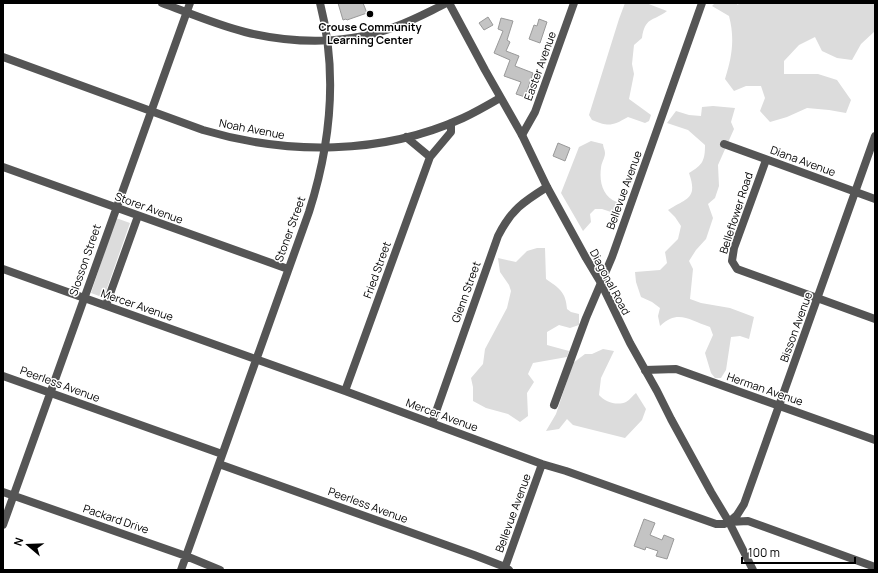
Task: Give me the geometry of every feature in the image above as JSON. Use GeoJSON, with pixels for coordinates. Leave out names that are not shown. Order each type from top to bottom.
{"type":"FeatureCollection","features":[{"type":"Feature","properties":{"kind":"street"},"geometry":{"type":"LineString","coordinates":[[162,3],[228,27],[267,37],[303,41],[354,37],[388,30],[448,3]]}},
{"type":"Feature","properties":{"kind":"street","name":"Slosson Street"},"geometry":{"type":"LineString","coordinates":[[3,525],[190,3]]}},
{"type":"Feature","properties":{"kind":"street","name":"Stoner Street"},"geometry":{"type":"LineString","coordinates":[[219,464],[318,184],[329,120],[331,89],[328,40],[320,3]]}},
{"type":"Feature","properties":{"kind":"street","name":"Diagonal Road"},"geometry":{"type":"LineString","coordinates":[[448,3],[522,135],[547,187],[601,283],[630,343],[754,570]]}},
{"type":"Feature","properties":{"kind":"street","name":"Easter Avenue"},"geometry":{"type":"LineString","coordinates":[[522,135],[535,112],[574,3]]}},
{"type":"Feature","properties":{"kind":"street","name":"Bellevue Avenue"},"geometry":{"type":"LineString","coordinates":[[554,405],[624,222],[702,3]]}},
{"type":"Feature","properties":{"kind":"street","name":"Noah Avenue"},"geometry":{"type":"LineString","coordinates":[[3,57],[203,130],[278,146],[352,146],[406,136],[451,123],[500,98]]}},
{"type":"Feature","properties":{"kind":"street","name":"Fried Street"},"geometry":{"type":"LineString","coordinates":[[345,391],[430,157],[451,132],[451,123]]}},
{"type":"Feature","properties":{"kind":"street"},"geometry":{"type":"LineString","coordinates":[[406,136],[430,157]]}},
{"type":"Feature","properties":{"kind":"street","name":"Bisson Avenue"},"geometry":{"type":"LineString","coordinates":[[729,522],[737,515],[744,504],[875,136]]}},
{"type":"Feature","properties":{"kind":"street","name":"Diana Avenue"},"geometry":{"type":"LineString","coordinates":[[724,144],[875,199]]}},
{"type":"Feature","properties":{"kind":"street","name":"Belleflower Road"},"geometry":{"type":"LineString","coordinates":[[766,160],[734,248],[732,261],[737,269],[875,319]]}},
{"type":"Feature","properties":{"kind":"street","name":"Storer Avenue"},"geometry":{"type":"LineString","coordinates":[[3,167],[288,269]]}},
{"type":"Feature","properties":{"kind":"street","name":"Glenn Street"},"geometry":{"type":"LineString","coordinates":[[432,423],[498,236],[514,210],[547,187]]}},
{"type":"Feature","properties":{"kind":"street"},"geometry":{"type":"LineString","coordinates":[[106,305],[138,216]]}},
{"type":"Feature","properties":{"kind":"street","name":"Mercer Avenue"},"geometry":{"type":"LineString","coordinates":[[3,269],[345,391],[542,464],[566,471],[710,522],[724,524],[729,522],[748,521],[875,566]]}},
{"type":"Feature","properties":{"kind":"street","name":"Herman Avenue"},"geometry":{"type":"LineString","coordinates":[[646,370],[676,369],[875,440]]}},
{"type":"Feature","properties":{"kind":"street","name":"Peerless Avenue"},"geometry":{"type":"LineString","coordinates":[[3,376],[222,454]]}},
{"type":"Feature","properties":{"kind":"street"},"geometry":{"type":"LineString","coordinates":[[181,570],[219,464]]}},
{"type":"Feature","properties":{"kind":"street","name":"Peerless Avenue"},"geometry":{"type":"LineString","coordinates":[[219,464],[506,569]]}},
{"type":"Feature","properties":{"kind":"street","name":"Bellevue Avenue"},"geometry":{"type":"LineString","coordinates":[[506,569],[542,464]]}},
{"type":"Feature","properties":{"kind":"street","name":"Packard Drive"},"geometry":{"type":"LineString","coordinates":[[3,492],[186,556],[220,570]]}},
{"type":"Feature","properties":{"kind":"shaded area"},"geometry":{"type":"Polygon","coordinates":[[[625,3],[646,3],[667,11],[647,23],[643,31],[642,38],[634,45],[632,64],[634,74],[629,99],[651,115],[649,121],[645,123],[628,117],[614,124],[603,124],[592,120],[589,115],[625,3]]]}},
{"type":"Feature","properties":{"kind":"shaded area"},"geometry":{"type":"Polygon","coordinates":[[[715,3],[736,3],[738,5],[739,3],[875,3],[875,31],[861,44],[852,60],[837,58],[822,51],[815,37],[799,45],[784,61],[784,74],[818,74],[837,80],[851,100],[846,113],[807,108],[787,117],[770,122],[760,111],[765,98],[761,86],[746,86],[734,91],[725,79],[732,48],[731,24],[729,16],[712,6],[715,3]]]}},
{"type":"Feature","properties":{"kind":"shaded area"},"geometry":{"type":"Polygon","coordinates":[[[713,106],[735,108],[731,122],[734,129],[718,165],[719,186],[715,198],[708,204],[713,218],[706,239],[689,261],[693,269],[690,299],[701,303],[730,308],[754,317],[749,339],[740,336],[731,337],[726,370],[721,378],[715,378],[711,373],[705,353],[713,335],[710,327],[690,319],[678,317],[666,321],[660,326],[658,316],[660,308],[641,297],[636,282],[635,272],[660,270],[667,263],[665,252],[678,239],[681,226],[668,210],[689,197],[692,188],[689,173],[700,165],[704,158],[705,145],[688,130],[667,123],[676,111],[689,115],[701,116],[702,107],[713,106]]]}},
{"type":"Feature","properties":{"kind":"shaded area"},"geometry":{"type":"Polygon","coordinates":[[[591,141],[603,144],[605,153],[601,166],[601,184],[608,197],[617,202],[617,214],[602,209],[595,209],[590,214],[591,222],[583,231],[561,193],[579,147],[591,141]]]}},
{"type":"Feature","properties":{"kind":"shaded area"},"geometry":{"type":"Polygon","coordinates":[[[116,218],[130,223],[105,294],[102,297],[91,293],[116,218]]]}},
{"type":"Feature","properties":{"kind":"shaded area"},"geometry":{"type":"Polygon","coordinates":[[[537,248],[545,248],[546,279],[561,291],[565,298],[567,309],[571,312],[579,314],[579,325],[570,328],[559,325],[547,332],[547,345],[569,351],[567,357],[533,363],[528,374],[534,382],[527,393],[528,416],[520,422],[508,414],[486,408],[473,401],[473,387],[471,378],[483,364],[485,349],[507,308],[511,291],[509,285],[500,272],[498,258],[516,262],[527,251],[537,248]]]}},
{"type":"Feature","properties":{"kind":"shaded area"},"geometry":{"type":"Polygon","coordinates":[[[603,349],[614,351],[601,378],[599,395],[608,401],[619,404],[627,401],[636,393],[646,409],[642,420],[625,438],[573,425],[567,419],[559,429],[546,431],[556,414],[573,363],[585,354],[592,354],[603,349]]]}},
{"type":"Feature","properties":{"kind":"building"},"geometry":{"type":"Polygon","coordinates":[[[338,3],[363,3],[367,13],[343,20],[338,3]]]}},
{"type":"Feature","properties":{"kind":"building"},"geometry":{"type":"Polygon","coordinates":[[[488,17],[493,25],[484,30],[479,23],[488,17]]]}},
{"type":"Feature","properties":{"kind":"building"},"geometry":{"type":"Polygon","coordinates":[[[501,18],[513,21],[507,40],[510,42],[506,51],[519,56],[515,66],[533,73],[525,97],[516,94],[521,82],[504,76],[510,60],[494,53],[503,31],[498,29],[501,18]]]}},
{"type":"Feature","properties":{"kind":"building"},"geometry":{"type":"Polygon","coordinates":[[[539,19],[547,22],[540,43],[529,39],[534,25],[537,26],[539,19]]]}},
{"type":"Feature","properties":{"kind":"building"},"geometry":{"type":"Polygon","coordinates":[[[558,143],[570,148],[565,161],[553,156],[558,143]]]}},
{"type":"Feature","properties":{"kind":"building"},"geometry":{"type":"Polygon","coordinates":[[[644,519],[655,523],[650,535],[662,540],[664,535],[674,539],[667,559],[656,556],[658,551],[646,547],[645,550],[634,546],[644,519]]]}},
{"type":"Feature","properties":{"kind":"place","name":"Crouse Community Learning Center"},"geometry":{"type":"Point","coordinates":[370,14]}}]}
